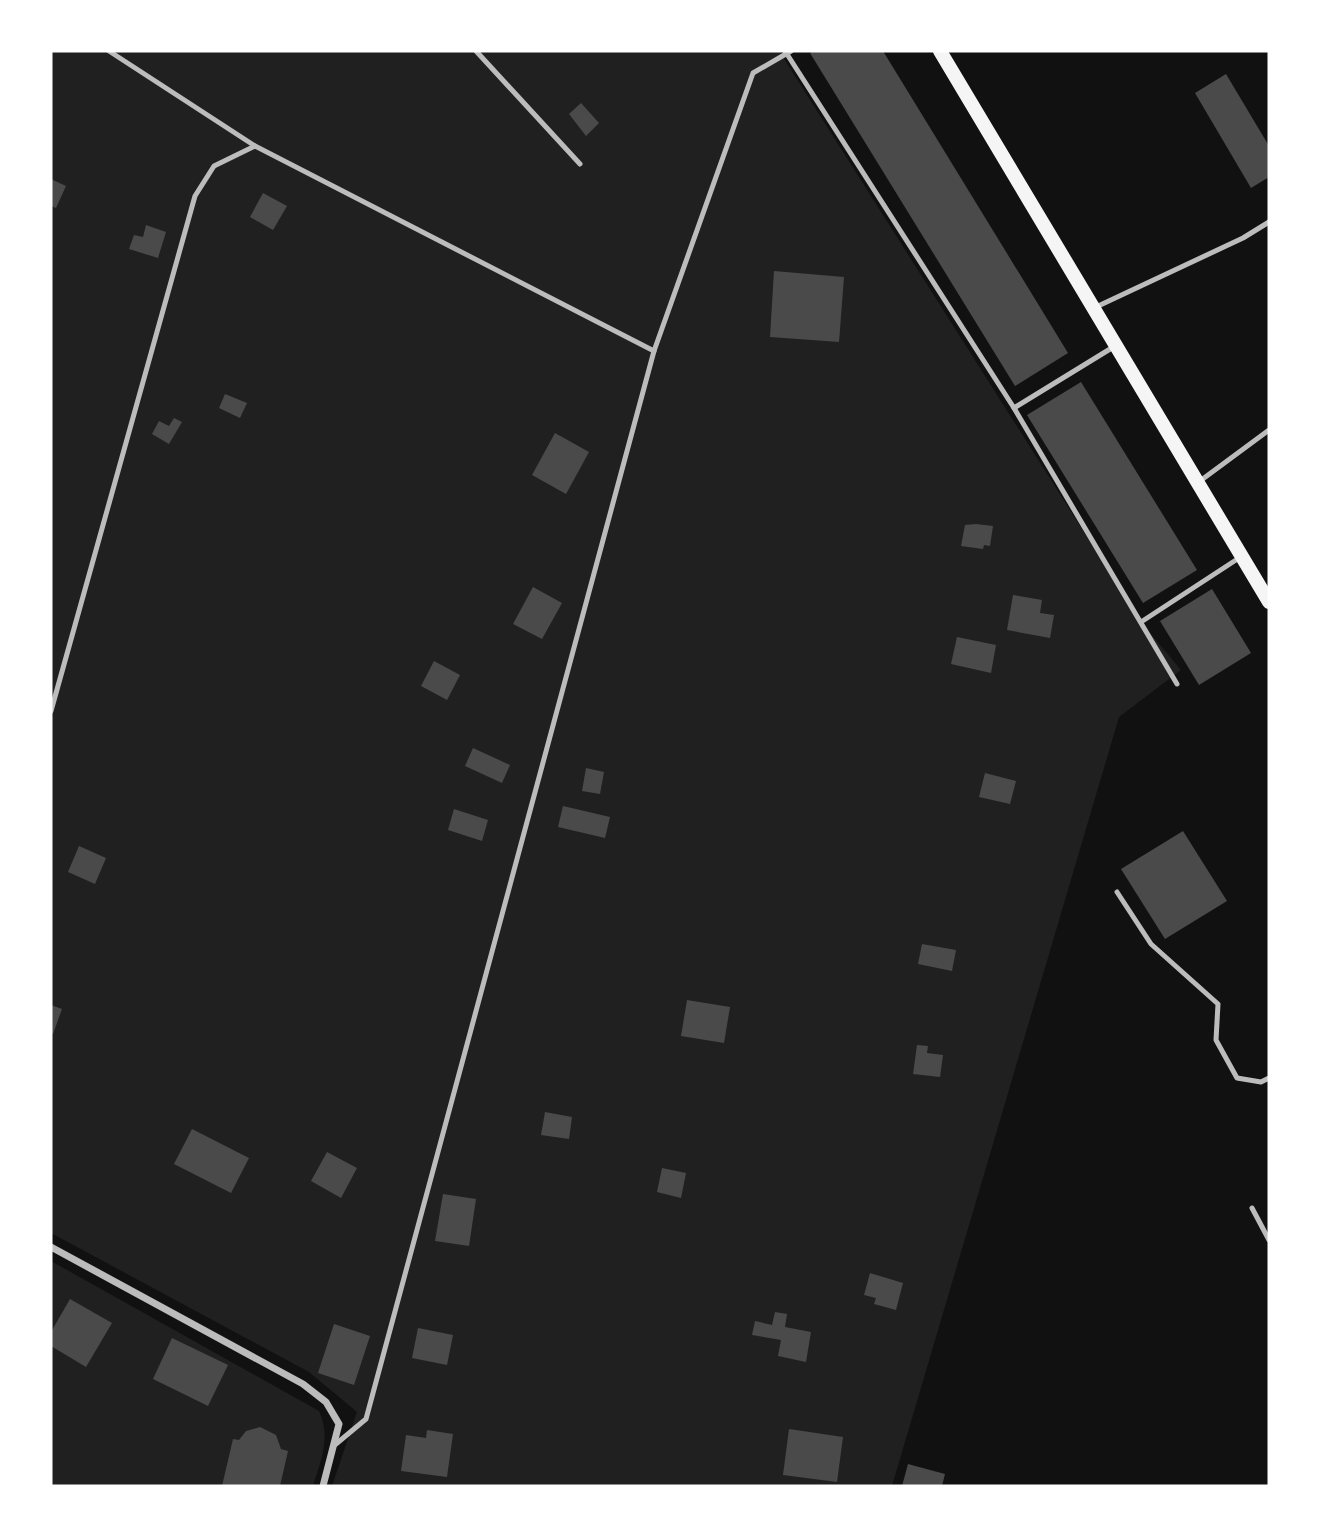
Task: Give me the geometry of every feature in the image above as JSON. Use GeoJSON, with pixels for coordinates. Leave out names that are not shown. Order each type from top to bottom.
{"type":"FeatureCollection","features":[{"type":"Feature","properties":{"kind":"main road"},"geometry":{"type":"LineString","coordinates":[[940,51],[1269,602]]}},
{"type":"Feature","properties":{"kind":"street"},"geometry":{"type":"LineString","coordinates":[[51,1247],[303,1384],[326,1402],[339,1424],[323,1486]]}},
{"type":"Feature","properties":{"kind":"lane"},"geometry":{"type":"LineString","coordinates":[[109,51],[255,146],[654,351]]}},
{"type":"Feature","properties":{"kind":"lane"},"geometry":{"type":"LineString","coordinates":[[476,51],[580,164]]}},
{"type":"Feature","properties":{"kind":"lane"},"geometry":{"type":"LineString","coordinates":[[336,1444],[366,1419],[654,351],[753,73],[788,52],[1014,408],[1177,684]]}},
{"type":"Feature","properties":{"kind":"lane"},"geometry":{"type":"LineString","coordinates":[[51,711],[195,196],[214,166],[255,146]]}},
{"type":"Feature","properties":{"kind":"lane"},"geometry":{"type":"LineString","coordinates":[[1094,309],[1269,222]]}},
{"type":"Feature","properties":{"kind":"lane"},"geometry":{"type":"LineString","coordinates":[[1014,408],[1115,345]]}},
{"type":"Feature","properties":{"kind":"lane"},"geometry":{"type":"LineString","coordinates":[[1198,482],[1269,430]]}},
{"type":"Feature","properties":{"kind":"lane"},"geometry":{"type":"LineString","coordinates":[[1141,622],[1242,557]]}},
{"type":"Feature","properties":{"kind":"lane"},"geometry":{"type":"LineString","coordinates":[[1117,892],[1152,944],[1218,1004],[1216,1040],[1237,1077],[1261,1082],[1269,1078]]}},
{"type":"Feature","properties":{"kind":"lane"},"geometry":{"type":"LineString","coordinates":[[1252,1208],[1269,1240]]}},
{"type":"Feature","properties":{"kind":"shaded area"},"geometry":{"type":"Polygon","coordinates":[[[51,51],[779,51],[1141,622],[1181,670],[1119,717],[892,1486],[332,1486],[357,1412],[309,1372],[51,1233],[51,51]]]}},
{"type":"Feature","properties":{"kind":"shaded area"},"geometry":{"type":"Polygon","coordinates":[[[51,1261],[319,1411],[323,1421],[324,1439],[322,1458],[313,1486],[51,1486],[51,1261]]]}},
{"type":"Feature","properties":{"kind":"building"},"geometry":{"type":"Polygon","coordinates":[[[883,51],[1068,353],[1015,386],[810,53],[883,51]]]}},
{"type":"Feature","properties":{"kind":"building"},"geometry":{"type":"Polygon","coordinates":[[[1226,74],[1269,146],[1269,177],[1251,188],[1195,93],[1226,74]]]}},
{"type":"Feature","properties":{"kind":"building"},"geometry":{"type":"Polygon","coordinates":[[[581,103],[599,123],[586,136],[569,114],[581,103]]]}},
{"type":"Feature","properties":{"kind":"building"},"geometry":{"type":"Polygon","coordinates":[[[51,179],[66,186],[56,208],[51,206],[51,179]]]}},
{"type":"Feature","properties":{"kind":"building"},"geometry":{"type":"Polygon","coordinates":[[[263,193],[287,206],[273,230],[250,217],[263,193]]]}},
{"type":"Feature","properties":{"kind":"building"},"geometry":{"type":"Polygon","coordinates":[[[146,225],[166,232],[158,258],[129,249],[134,235],[143,237],[146,225]]]}},
{"type":"Feature","properties":{"kind":"building"},"geometry":{"type":"Polygon","coordinates":[[[774,271],[844,277],[839,342],[770,337],[774,271]]]}},
{"type":"Feature","properties":{"kind":"building"},"geometry":{"type":"Polygon","coordinates":[[[1081,382],[1197,570],[1143,603],[1027,415],[1081,382]]]}},
{"type":"Feature","properties":{"kind":"building"},"geometry":{"type":"Polygon","coordinates":[[[225,394],[247,403],[240,418],[219,408],[225,394]]]}},
{"type":"Feature","properties":{"kind":"building"},"geometry":{"type":"Polygon","coordinates":[[[174,418],[182,422],[169,444],[152,434],[159,421],[169,426],[174,418]]]}},
{"type":"Feature","properties":{"kind":"building"},"geometry":{"type":"Polygon","coordinates":[[[555,433],[589,452],[566,494],[532,475],[555,433]]]}},
{"type":"Feature","properties":{"kind":"building"},"geometry":{"type":"Polygon","coordinates":[[[965,525],[993,526],[990,546],[984,545],[983,549],[961,546],[965,525]]]}},
{"type":"Feature","properties":{"kind":"building"},"geometry":{"type":"Polygon","coordinates":[[[533,587],[562,603],[542,639],[513,624],[533,587]]]}},
{"type":"Feature","properties":{"kind":"building"},"geometry":{"type":"Polygon","coordinates":[[[1212,589],[1251,653],[1199,685],[1160,621],[1212,589]]]}},
{"type":"Feature","properties":{"kind":"building"},"geometry":{"type":"Polygon","coordinates":[[[1013,595],[1042,600],[1040,613],[1054,615],[1050,638],[1007,630],[1013,595]]]}},
{"type":"Feature","properties":{"kind":"building"},"geometry":{"type":"Polygon","coordinates":[[[957,637],[996,645],[991,673],[951,664],[957,637]]]}},
{"type":"Feature","properties":{"kind":"building"},"geometry":{"type":"Polygon","coordinates":[[[434,661],[460,675],[447,700],[421,686],[434,661]]]}},
{"type":"Feature","properties":{"kind":"building"},"geometry":{"type":"Polygon","coordinates":[[[473,748],[510,765],[502,783],[465,766],[473,748]]]}},
{"type":"Feature","properties":{"kind":"building"},"geometry":{"type":"Polygon","coordinates":[[[586,768],[604,772],[600,794],[582,791],[586,768]]]}},
{"type":"Feature","properties":{"kind":"building"},"geometry":{"type":"Polygon","coordinates":[[[985,773],[1016,781],[1010,804],[979,797],[985,773]]]}},
{"type":"Feature","properties":{"kind":"building"},"geometry":{"type":"Polygon","coordinates":[[[563,806],[610,817],[605,838],[558,827],[563,806]]]}},
{"type":"Feature","properties":{"kind":"building"},"geometry":{"type":"Polygon","coordinates":[[[454,809],[488,820],[482,841],[448,830],[454,809]]]}},
{"type":"Feature","properties":{"kind":"building"},"geometry":{"type":"Polygon","coordinates":[[[1183,831],[1227,901],[1165,939],[1121,869],[1183,831]]]}},
{"type":"Feature","properties":{"kind":"building"},"geometry":{"type":"Polygon","coordinates":[[[79,846],[106,858],[95,884],[68,872],[79,846]]]}},
{"type":"Feature","properties":{"kind":"building"},"geometry":{"type":"Polygon","coordinates":[[[922,944],[956,950],[952,971],[918,964],[922,944]]]}},
{"type":"Feature","properties":{"kind":"building"},"geometry":{"type":"Polygon","coordinates":[[[687,1000],[730,1007],[724,1043],[681,1036],[687,1000]]]}},
{"type":"Feature","properties":{"kind":"building"},"geometry":{"type":"Polygon","coordinates":[[[51,1005],[62,1009],[53,1034],[51,1033],[51,1005]]]}},
{"type":"Feature","properties":{"kind":"building"},"geometry":{"type":"Polygon","coordinates":[[[917,1045],[928,1046],[927,1053],[943,1055],[940,1077],[913,1074],[917,1045]]]}},
{"type":"Feature","properties":{"kind":"building"},"geometry":{"type":"Polygon","coordinates":[[[545,1112],[572,1117],[569,1139],[541,1135],[545,1112]]]}},
{"type":"Feature","properties":{"kind":"building"},"geometry":{"type":"Polygon","coordinates":[[[192,1129],[249,1158],[231,1193],[174,1164],[192,1129]]]}},
{"type":"Feature","properties":{"kind":"building"},"geometry":{"type":"Polygon","coordinates":[[[327,1152],[357,1168],[341,1198],[311,1181],[327,1152]]]}},
{"type":"Feature","properties":{"kind":"building"},"geometry":{"type":"Polygon","coordinates":[[[662,1168],[686,1173],[681,1198],[657,1192],[662,1168]]]}},
{"type":"Feature","properties":{"kind":"building"},"geometry":{"type":"Polygon","coordinates":[[[443,1194],[476,1199],[469,1246],[435,1241],[443,1194]]]}},
{"type":"Feature","properties":{"kind":"building"},"geometry":{"type":"Polygon","coordinates":[[[870,1273],[903,1283],[896,1310],[874,1304],[876,1298],[864,1295],[870,1273]]]}},
{"type":"Feature","properties":{"kind":"building"},"geometry":{"type":"Polygon","coordinates":[[[70,1299],[112,1323],[86,1367],[51,1346],[51,1332],[70,1299]]]}},
{"type":"Feature","properties":{"kind":"building"},"geometry":{"type":"Polygon","coordinates":[[[775,1312],[787,1314],[785,1327],[811,1332],[806,1362],[778,1356],[781,1340],[752,1335],[755,1321],[772,1325],[775,1312]]]}},
{"type":"Feature","properties":{"kind":"building"},"geometry":{"type":"Polygon","coordinates":[[[334,1324],[370,1336],[354,1385],[318,1373],[334,1324]]]}},
{"type":"Feature","properties":{"kind":"building"},"geometry":{"type":"Polygon","coordinates":[[[418,1328],[453,1335],[447,1365],[412,1358],[418,1328]]]}},
{"type":"Feature","properties":{"kind":"building"},"geometry":{"type":"Polygon","coordinates":[[[172,1338],[228,1365],[208,1406],[153,1379],[172,1338]]]}},
{"type":"Feature","properties":{"kind":"building"},"geometry":{"type":"Polygon","coordinates":[[[260,1427],[276,1435],[281,1449],[288,1451],[280,1486],[222,1486],[233,1439],[239,1440],[246,1431],[260,1427]]]}},
{"type":"Feature","properties":{"kind":"building"},"geometry":{"type":"Polygon","coordinates":[[[789,1429],[843,1437],[837,1482],[783,1475],[789,1429]]]}},
{"type":"Feature","properties":{"kind":"building"},"geometry":{"type":"Polygon","coordinates":[[[427,1430],[453,1434],[447,1477],[401,1471],[406,1435],[426,1438],[427,1430]]]}},
{"type":"Feature","properties":{"kind":"building"},"geometry":{"type":"Polygon","coordinates":[[[908,1464],[945,1474],[942,1486],[902,1486],[908,1464]]]}}]}
